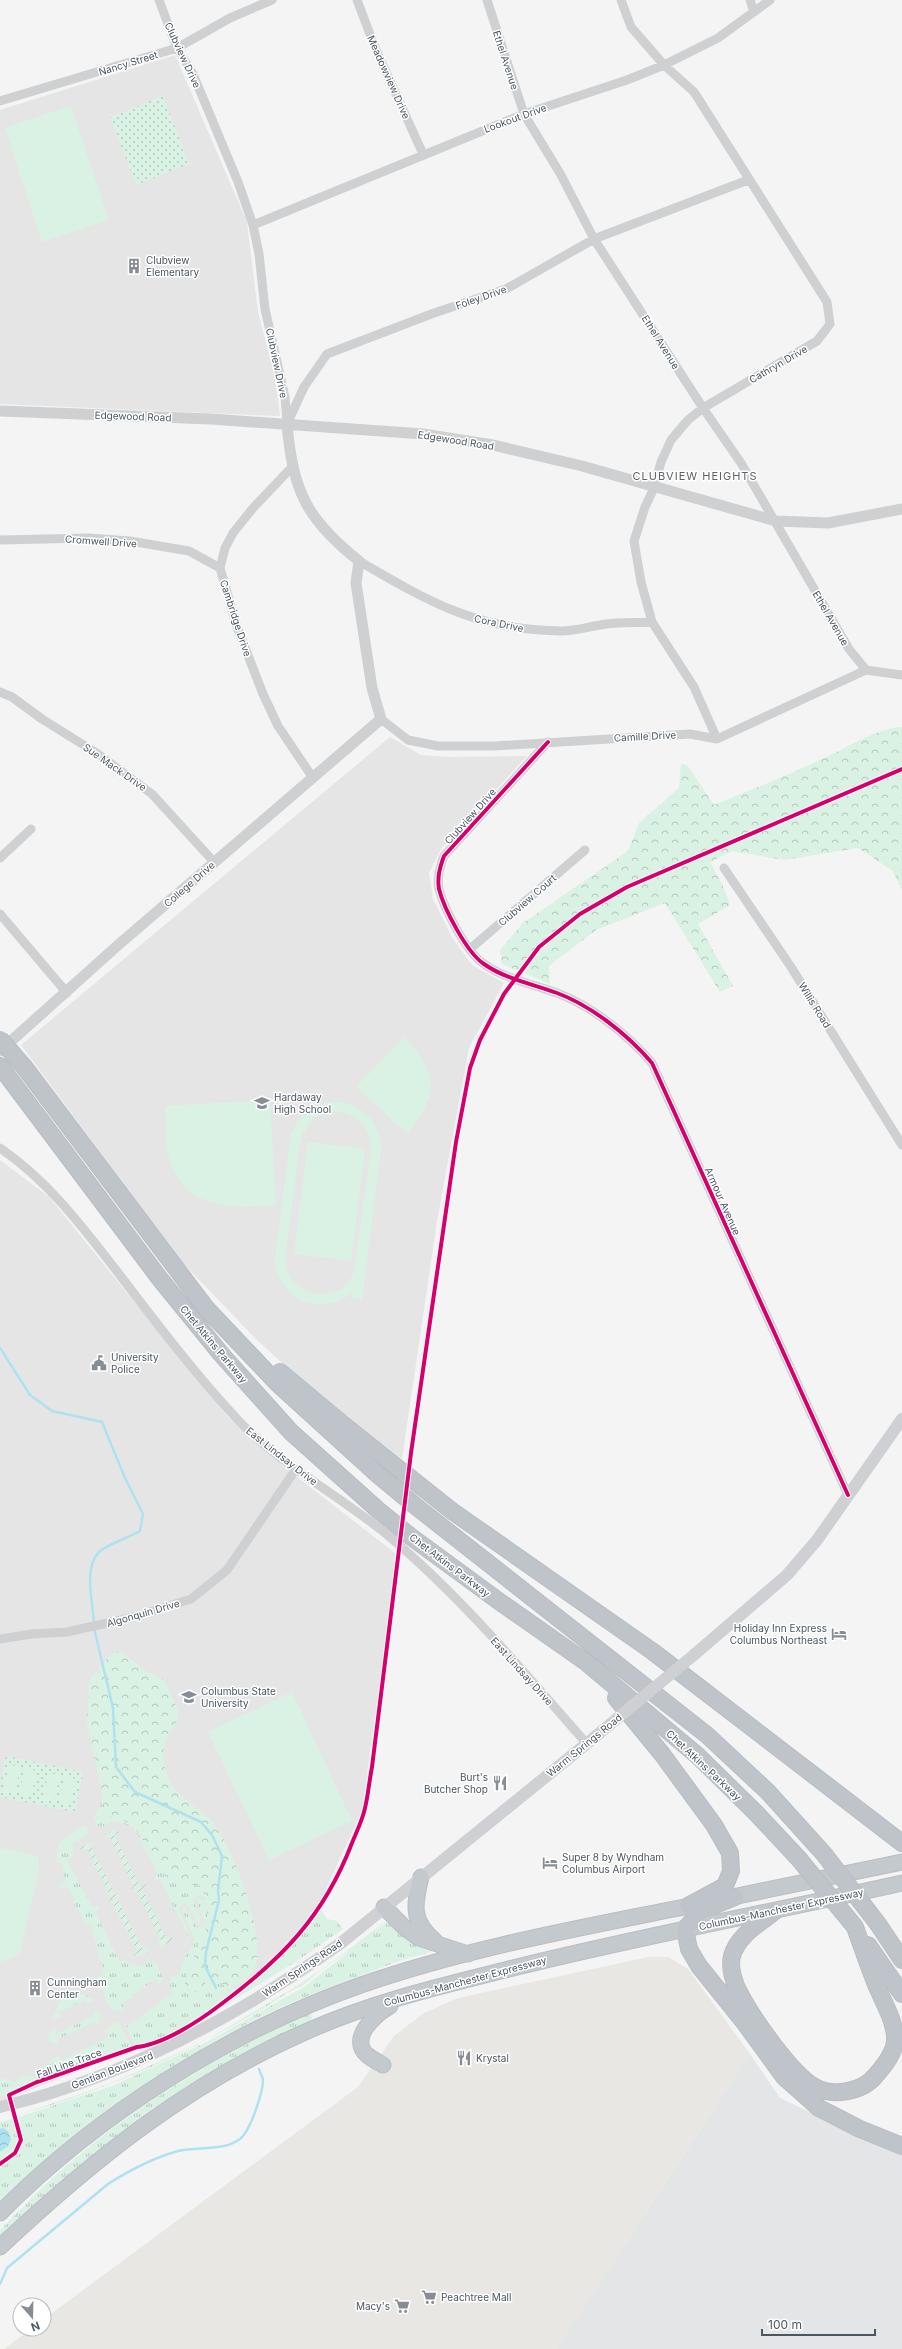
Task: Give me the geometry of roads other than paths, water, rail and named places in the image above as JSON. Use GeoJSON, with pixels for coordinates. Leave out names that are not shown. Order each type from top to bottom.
{"type":"FeatureCollection","features":[{"type":"Feature","properties":{"kind":"highway","name":"Chet Atkins Parkway"},"geometry":{"type":"LineString","coordinates":[[0,1039],[25,1068],[206,1308],[277,1383],[418,1508],[707,1735],[768,1792],[824,1854],[878,1924],[902,1960]]}},
{"type":"Feature","properties":{"kind":"highway","name":"Chet Atkins Parkway"},"geometry":{"type":"LineString","coordinates":[[0,1066],[160,1279],[221,1354],[291,1432],[378,1510],[405,1532],[500,1602],[587,1663],[698,1756],[756,1813],[799,1859],[855,1927],[902,1994]]}},
{"type":"Feature","properties":{"kind":"highway"},"geometry":{"type":"LineString","coordinates":[[166,1256],[271,1364],[340,1422],[452,1511],[652,1652],[902,1843]]}},
{"type":"Feature","properties":{"kind":"highway"},"geometry":{"type":"LineString","coordinates":[[587,1663],[662,1754],[714,1825],[730,1853],[731,1871],[725,1886],[688,1906]]}},
{"type":"Feature","properties":{"kind":"highway","name":"Columbus-Manchester Expressway"},"geometry":{"type":"LineString","coordinates":[[0,2213],[82,2141],[154,2089],[209,2056],[292,2014],[360,1985],[468,1954],[688,1906],[902,1862]]}},
{"type":"Feature","properties":{"kind":"highway"},"geometry":{"type":"LineString","coordinates":[[421,1877],[415,1900],[416,1915],[424,1931],[439,1944]]}},
{"type":"Feature","properties":{"kind":"highway","name":"Columbus-Manchester Expressway"},"geometry":{"type":"LineString","coordinates":[[0,2247],[98,2159],[170,2107],[229,2071],[303,2033],[399,1996],[562,1956],[902,1883]]}},
{"type":"Feature","properties":{"kind":"highway"},"geometry":{"type":"LineString","coordinates":[[735,1897],[701,1911],[685,1929],[689,1948],[699,1966],[744,2022],[784,2077],[818,2108],[860,2129],[902,2146]]}},
{"type":"Feature","properties":{"kind":"highway"},"geometry":{"type":"LineString","coordinates":[[384,1907],[405,1928],[419,1938],[468,1954]]}},
{"type":"Feature","properties":{"kind":"highway"},"geometry":{"type":"LineString","coordinates":[[775,1911],[747,1932],[736,1944],[731,1958],[732,1974],[739,1993],[796,2071],[816,2087],[835,2092],[852,2091],[872,2080],[887,2061],[895,2042],[891,2020],[855,1927]]}},
{"type":"Feature","properties":{"kind":"highway"},"geometry":{"type":"LineString","coordinates":[[878,1924],[902,1949]]}},
{"type":"Feature","properties":{"kind":"highway"},"geometry":{"type":"LineString","coordinates":[[383,2065],[366,2055],[361,2046],[362,2035],[374,2016],[419,1991]]}},
{"type":"Feature","properties":{"kind":"main road","name":"Warm Springs Road"},"geometry":{"type":"LineString","coordinates":[[220,2020],[307,1967],[341,1943],[695,1654],[787,1575],[816,1540],[902,1419]]}},
{"type":"Feature","properties":{"kind":"main road","name":"Gentian Boulevard"},"geometry":{"type":"LineString","coordinates":[[0,2107],[47,2094],[134,2063],[187,2039],[220,2020]]}},
{"type":"Feature","properties":{"kind":"street","name":"Clubview Drive"},"geometry":{"type":"LineString","coordinates":[[159,0],[177,48],[193,74],[238,182],[253,225],[259,254],[265,309],[285,397],[292,467],[310,513],[332,540],[359,561]]}},
{"type":"Feature","properties":{"kind":"street","name":"Nancy Street"},"geometry":{"type":"LineString","coordinates":[[0,101],[177,48],[230,18],[272,0]]}},
{"type":"Feature","properties":{"kind":"street","name":"Meadowview Drive"},"geometry":{"type":"LineString","coordinates":[[357,0],[376,50],[423,154]]}},
{"type":"Feature","properties":{"kind":"street","name":"Ethel Avenue"},"geometry":{"type":"LineString","coordinates":[[487,0],[524,114],[561,175],[594,240],[703,408],[741,463],[849,649],[866,670]]}},
{"type":"Feature","properties":{"kind":"street","name":"Cathryn Drive"},"geometry":{"type":"LineString","coordinates":[[621,0],[631,26],[664,65],[694,92],[748,180],[827,302],[830,324],[817,341],[703,408],[688,420],[671,440],[661,462],[654,488],[645,507],[634,541],[641,582],[652,622],[694,687],[717,739]]}},
{"type":"Feature","properties":{"kind":"street"},"geometry":{"type":"LineString","coordinates":[[750,0],[754,12]]}},
{"type":"Feature","properties":{"kind":"street","name":"Lookout Drive"},"geometry":{"type":"LineString","coordinates":[[253,225],[423,154],[524,114],[628,80],[664,65],[718,38],[770,0]]}},
{"type":"Feature","properties":{"kind":"street","name":"Foley Drive"},"geometry":{"type":"LineString","coordinates":[[287,424],[304,387],[328,354],[426,315],[506,289],[594,240],[748,180]]}},
{"type":"Feature","properties":{"kind":"street","name":"Edgewood Road"},"geometry":{"type":"LineString","coordinates":[[0,411],[287,424],[423,434],[493,446],[582,466],[654,488],[776,521],[828,523],[902,509]]}},
{"type":"Feature","properties":{"kind":"street","name":"Cambridge Drive"},"geometry":{"type":"LineString","coordinates":[[292,467],[253,508],[233,533],[225,548],[220,568],[237,628],[263,694],[278,726],[313,778]]}},
{"type":"Feature","properties":{"kind":"street","name":"Cromwell Drive"},"geometry":{"type":"LineString","coordinates":[[0,540],[89,538],[130,541],[189,551],[220,568]]}},
{"type":"Feature","properties":{"kind":"street"},"geometry":{"type":"LineString","coordinates":[[359,561],[356,583],[372,688],[381,719]]}},
{"type":"Feature","properties":{"kind":"street","name":"Cora Drive"},"geometry":{"type":"LineString","coordinates":[[359,561],[422,598],[483,622],[518,629],[563,631],[608,624],[652,622]]}},
{"type":"Feature","properties":{"kind":"street"},"geometry":{"type":"LineString","coordinates":[[717,739],[866,670],[902,675]]}},
{"type":"Feature","properties":{"kind":"street","name":"Sue Mack Drive"},"geometry":{"type":"LineString","coordinates":[[0,692],[12,697],[42,719],[98,754],[152,794],[214,862]]}},
{"type":"Feature","properties":{"kind":"street","name":"Camille Drive"},"geometry":{"type":"LineString","coordinates":[[381,719],[408,740],[438,746],[494,746],[690,734],[717,739]]}},
{"type":"Feature","properties":{"kind":"street","name":"College Drive"},"geometry":{"type":"LineString","coordinates":[[0,1052],[117,946],[381,719]]}},
{"type":"Feature","properties":{"kind":"street","name":"Clubview Drive"},"geometry":{"type":"LineString","coordinates":[[514,979],[483,964],[470,949],[450,915],[439,889],[438,873],[444,856],[548,742]]}},
{"type":"Feature","properties":{"kind":"street"},"geometry":{"type":"LineString","coordinates":[[0,858],[31,829]]}},
{"type":"Feature","properties":{"kind":"street","name":"Clubview Court"},"geometry":{"type":"LineString","coordinates":[[470,949],[585,850]]}},
{"type":"Feature","properties":{"kind":"street","name":"Willis Road"},"geometry":{"type":"LineString","coordinates":[[724,868],[791,967],[902,1145]]}},
{"type":"Feature","properties":{"kind":"street"},"geometry":{"type":"LineString","coordinates":[[0,914],[67,992]]}},
{"type":"Feature","properties":{"kind":"street","name":"Armour Avenue"},"geometry":{"type":"LineString","coordinates":[[514,979],[558,994],[574,1002],[633,1042],[652,1062],[848,1495]]}},
{"type":"Feature","properties":{"kind":"street","name":"East Lindsay Drive"},"geometry":{"type":"LineString","coordinates":[[0,1148],[53,1192],[191,1366],[239,1422],[296,1469],[343,1501],[390,1537],[432,1574],[591,1739]]}},
{"type":"Feature","properties":{"kind":"street","name":"Algonquin Drive"},"geometry":{"type":"LineString","coordinates":[[0,1639],[80,1629],[168,1608],[191,1599],[227,1570],[296,1469]]}},
{"type":"Feature","properties":{"kind":"water"},"geometry":{"type":"Polygon","coordinates":[[[3,2128],[8,2131],[11,2140],[8,2146],[0,2152],[0,2129],[3,2128]]]}},
{"type":"Feature","properties":{"kind":"waterway"},"geometry":{"type":"LineString","coordinates":[[0,1348],[30,1395],[52,1411],[102,1422],[125,1478],[143,1514],[140,1531],[102,1549],[94,1559],[90,1576],[94,1623]]}},
{"type":"Feature","properties":{"kind":"waterway"},"geometry":{"type":"LineString","coordinates":[[94,1628],[113,1708],[116,1767],[135,1792],[201,1822],[212,1835],[222,1856],[218,1891],[219,1900],[206,1952],[205,1966],[216,1988]]}},
{"type":"Feature","properties":{"kind":"waterway"},"geometry":{"type":"LineString","coordinates":[[0,2284],[7,2268],[116,2179],[133,2169],[178,2151],[226,2146],[240,2139],[244,2135],[252,2120],[261,2094],[263,2078],[259,2069]]}},
{"type":"Feature","properties":{"kind":"place","name":"Clubview Elementary"},"geometry":{"type":"Point","coordinates":[134,266]}},
{"type":"Feature","properties":{"kind":"place","name":"Hardaway High School"},"geometry":{"type":"Point","coordinates":[262,1103]}},
{"type":"Feature","properties":{"kind":"place","name":"University Police"},"geometry":{"type":"Point","coordinates":[99,1363]}},
{"type":"Feature","properties":{"kind":"place","name":"Holiday Inn Express Columbus Northeast"},"geometry":{"type":"Point","coordinates":[839,1634]}},
{"type":"Feature","properties":{"kind":"place","name":"Columbus State University"},"geometry":{"type":"Point","coordinates":[189,1697]}},
{"type":"Feature","properties":{"kind":"place","name":"Burt's Butcher Shop"},"geometry":{"type":"Point","coordinates":[500,1783]}},
{"type":"Feature","properties":{"kind":"place","name":"Super 8 by Wyndham Columbus Airport"},"geometry":{"type":"Point","coordinates":[550,1863]}},
{"type":"Feature","properties":{"kind":"place","name":"Cunningham Center"},"geometry":{"type":"Point","coordinates":[35,1988]}},
{"type":"Feature","properties":{"kind":"place","name":"Krystal"},"geometry":{"type":"Point","coordinates":[464,2058]}},
{"type":"Feature","properties":{"kind":"place","name":"Peachtree Mall"},"geometry":{"type":"Point","coordinates":[429,2297]}},
{"type":"Feature","properties":{"kind":"place","name":"Macy's"},"geometry":{"type":"Point","coordinates":[402,2306]}},
{"type":"Feature","properties":{"kind":"district","name":"CLUBVIEW HEIGHTS"},"geometry":{"type":"Point","coordinates":[695,476]}}]}
